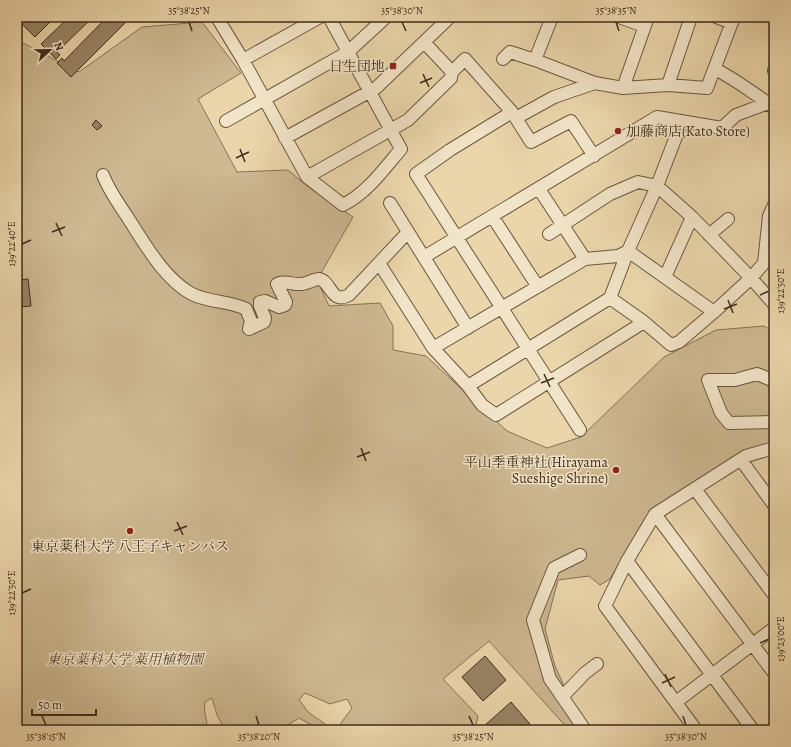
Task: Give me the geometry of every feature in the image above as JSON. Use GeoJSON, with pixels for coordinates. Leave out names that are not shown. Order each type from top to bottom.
{"type":"FeatureCollection","features":[{"type":"Feature","properties":{"kind":"street"},"geometry":{"type":"LineString","coordinates":[[243,60],[320,17]]}},
{"type":"Feature","properties":{"kind":"street"},"geometry":{"type":"LineString","coordinates":[[219,18],[306,177],[343,205],[352,201],[372,183],[401,149],[329,17]]}},
{"type":"Feature","properties":{"kind":"street"},"geometry":{"type":"LineString","coordinates":[[226,121],[348,52],[386,17]]}},
{"type":"Feature","properties":{"kind":"street"},"geometry":{"type":"LineString","coordinates":[[285,138],[376,88],[450,17]]}},
{"type":"Feature","properties":{"kind":"street"},"geometry":{"type":"LineString","coordinates":[[535,60],[552,17]]}},
{"type":"Feature","properties":{"kind":"street"},"geometry":{"type":"LineString","coordinates":[[619,17],[646,22],[623,88]]}},
{"type":"Feature","properties":{"kind":"street"},"geometry":{"type":"LineString","coordinates":[[668,85],[691,17]]}},
{"type":"Feature","properties":{"kind":"street"},"geometry":{"type":"LineString","coordinates":[[503,59],[510,52],[596,83],[623,88],[668,85],[707,88],[733,20],[716,17]]}},
{"type":"Feature","properties":{"kind":"street"},"geometry":{"type":"LineString","coordinates":[[306,177],[408,120],[452,78],[452,72],[424,42]]}},
{"type":"Feature","properties":{"kind":"street"},"geometry":{"type":"LineString","coordinates":[[452,72],[466,59],[514,115],[531,142],[572,121],[594,156]]}},
{"type":"Feature","properties":{"kind":"street"},"geometry":{"type":"LineString","coordinates":[[715,70],[746,86],[771,106]]}},
{"type":"Feature","properties":{"kind":"street"},"geometry":{"type":"LineString","coordinates":[[580,430],[416,174],[450,150],[514,115],[554,96],[596,83]]}},
{"type":"Feature","properties":{"kind":"street"},"geometry":{"type":"LineString","coordinates":[[424,257],[657,117],[722,128],[736,115],[771,106]]}},
{"type":"Feature","properties":{"kind":"street"},"geometry":{"type":"LineString","coordinates":[[468,386],[610,298],[628,251],[657,186],[682,121]]}},
{"type":"Feature","properties":{"kind":"street"},"geometry":{"type":"LineString","coordinates":[[103,175],[107,187],[138,234],[175,282],[191,294],[237,304],[246,309],[250,320],[249,329],[264,322],[265,318],[260,302],[265,301],[279,307],[285,305],[286,302],[284,295],[276,284],[280,282],[300,284],[318,279],[322,281],[335,295],[345,298],[408,232]]}},
{"type":"Feature","properties":{"kind":"street"},"geometry":{"type":"LineString","coordinates":[[549,234],[610,194],[638,182],[657,186],[692,217],[772,302]]}},
{"type":"Feature","properties":{"kind":"street"},"geometry":{"type":"LineString","coordinates":[[539,189],[585,259]]}},
{"type":"Feature","properties":{"kind":"street"},"geometry":{"type":"LineString","coordinates":[[390,203],[468,328]]}},
{"type":"Feature","properties":{"kind":"street"},"geometry":{"type":"LineString","coordinates":[[610,298],[644,322],[671,345],[679,342],[751,278],[764,263],[769,216],[774,205]]}},
{"type":"Feature","properties":{"kind":"street"},"geometry":{"type":"LineString","coordinates":[[492,216],[538,287]]}},
{"type":"Feature","properties":{"kind":"street"},"geometry":{"type":"LineString","coordinates":[[665,277],[692,217]]}},
{"type":"Feature","properties":{"kind":"street"},"geometry":{"type":"LineString","coordinates":[[709,235],[728,218]]}},
{"type":"Feature","properties":{"kind":"street"},"geometry":{"type":"LineString","coordinates":[[433,348],[585,259],[618,256],[628,251]]}},
{"type":"Feature","properties":{"kind":"street"},"geometry":{"type":"LineString","coordinates":[[628,251],[714,312]]}},
{"type":"Feature","properties":{"kind":"street"},"geometry":{"type":"LineString","coordinates":[[378,263],[433,348],[468,386],[482,405],[496,415],[644,322]]}},
{"type":"Feature","properties":{"kind":"street"},"geometry":{"type":"LineString","coordinates":[[774,380],[757,374],[735,380],[708,380],[721,413],[729,423],[772,422],[774,425]]}},
{"type":"Feature","properties":{"kind":"street"},"geometry":{"type":"LineString","coordinates":[[696,730],[605,606],[627,561],[655,514],[746,456],[774,448]]}},
{"type":"Feature","properties":{"kind":"street"},"geometry":{"type":"LineString","coordinates":[[741,460],[774,505]]}},
{"type":"Feature","properties":{"kind":"street"},"geometry":{"type":"LineString","coordinates":[[695,489],[774,595]]}},
{"type":"Feature","properties":{"kind":"street"},"geometry":{"type":"LineString","coordinates":[[655,514],[774,673]]}},
{"type":"Feature","properties":{"kind":"street"},"geometry":{"type":"LineString","coordinates":[[580,555],[554,568],[532,620],[550,679],[585,730]]}},
{"type":"Feature","properties":{"kind":"street"},"geometry":{"type":"LineString","coordinates":[[627,561],[753,730]]}},
{"type":"Feature","properties":{"kind":"street"},"geometry":{"type":"LineString","coordinates":[[676,702],[774,628]]}},
{"type":"Feature","properties":{"kind":"street"},"geometry":{"type":"LineString","coordinates":[[562,697],[585,673],[597,664]]}},
{"type":"Feature","properties":{"kind":"green space","name":"東京薬科大学 薬用植物園"},"geometry":{"type":"Polygon","coordinates":[[[202,22],[241,73],[198,99],[237,172],[288,170],[307,186],[353,217],[317,280],[329,306],[380,303],[393,326],[393,350],[426,356],[507,431],[547,448],[581,437],[664,357],[716,330],[764,326],[774,332],[774,446],[751,450],[650,510],[610,579],[600,585],[589,576],[558,580],[545,629],[555,666],[584,730],[569,730],[489,641],[443,679],[478,716],[475,730],[336,730],[352,708],[347,699],[330,704],[305,693],[299,700],[308,712],[325,724],[321,730],[299,718],[280,730],[225,730],[217,715],[212,698],[205,702],[207,730],[17,730],[17,36],[21,42],[79,72],[142,27],[202,22]]]}},
{"type":"Feature","properties":{"kind":"building"},"geometry":{"type":"Polygon","coordinates":[[[30,17],[55,17],[35,37],[20,22],[24,18],[26,21],[30,17]]]}},
{"type":"Feature","properties":{"kind":"building"},"geometry":{"type":"Polygon","coordinates":[[[69,17],[93,17],[57,52],[60,55],[56,59],[41,44],[69,17]]]}},
{"type":"Feature","properties":{"kind":"building"},"geometry":{"type":"Polygon","coordinates":[[[107,17],[131,17],[71,77],[57,63],[62,58],[64,61],[107,17]]]}},
{"type":"Feature","properties":{"kind":"building"},"geometry":{"type":"Polygon","coordinates":[[[96,120],[102,126],[97,130],[92,125],[96,120]]]}},
{"type":"Feature","properties":{"kind":"building"},"geometry":{"type":"Polygon","coordinates":[[[28,279],[31,306],[18,307],[17,280],[28,279]]]}},
{"type":"Feature","properties":{"kind":"building"},"geometry":{"type":"Polygon","coordinates":[[[485,656],[506,680],[483,701],[462,677],[485,656]]]}},
{"type":"Feature","properties":{"kind":"building"},"geometry":{"type":"Polygon","coordinates":[[[511,702],[535,730],[486,730],[483,727],[511,702]]]}},
{"type":"Feature","properties":{"kind":"place","name":"日生団地"},"geometry":{"type":"Point","coordinates":[393,66]}},
{"type":"Feature","properties":{"kind":"place","name":"加藤商店(Kato Store)"},"geometry":{"type":"Point","coordinates":[618,131]}},
{"type":"Feature","properties":{"kind":"place","name":"平山季重神社(Hirayama Sueshige Shrine)"},"geometry":{"type":"Point","coordinates":[616,470]}},
{"type":"Feature","properties":{"kind":"place","name":"東京薬科大学 八王子キャンパス"},"geometry":{"type":"Point","coordinates":[130,531]}}]}
